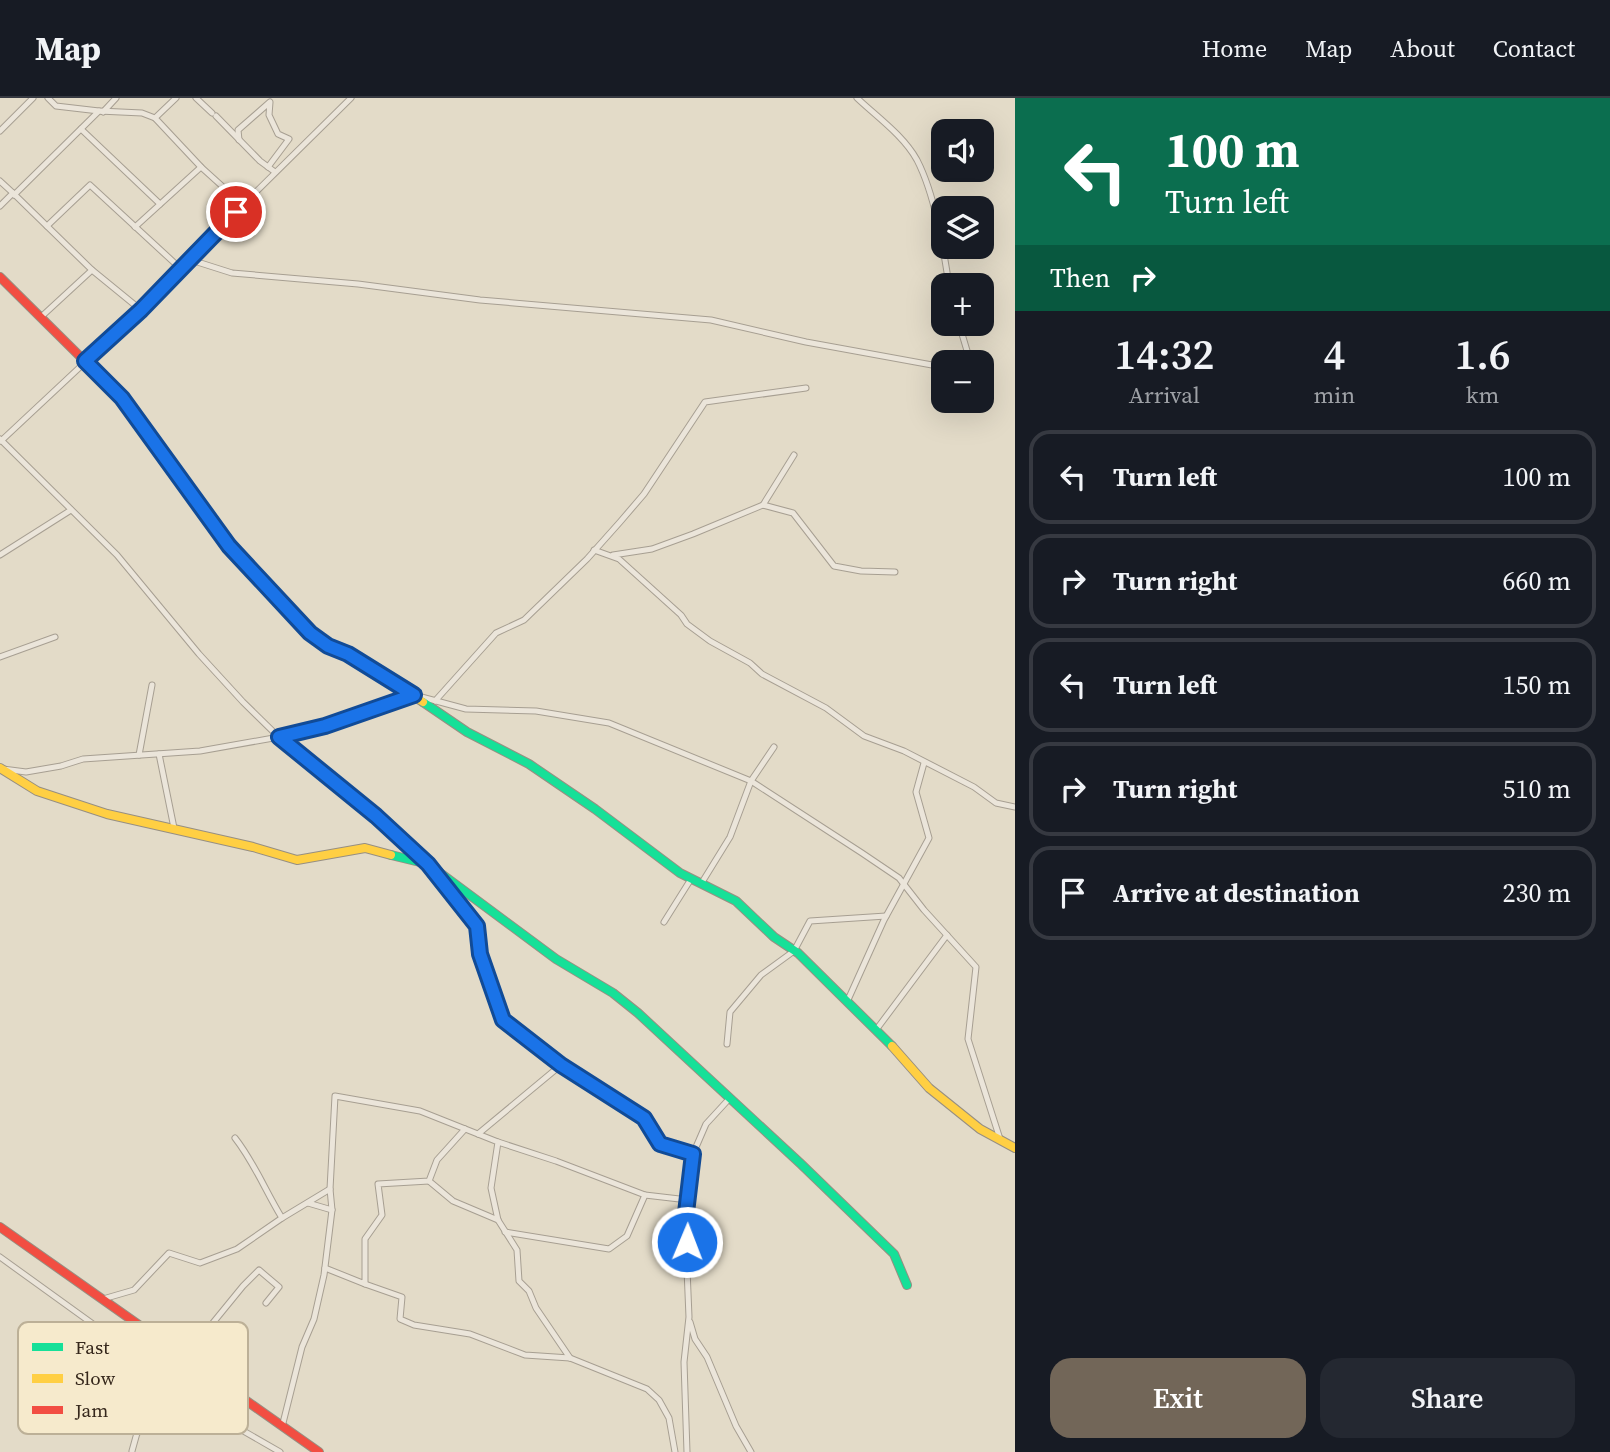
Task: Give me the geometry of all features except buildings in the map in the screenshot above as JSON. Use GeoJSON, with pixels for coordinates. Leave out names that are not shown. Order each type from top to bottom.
{"type":"FeatureCollection","features":[{"type":"Feature","properties":{"kind":"street"},"geometry":{"type":"LineString","coordinates":[[0,131],[33,98]]}},
{"type":"Feature","properties":{"kind":"street"},"geometry":{"type":"LineString","coordinates":[[48,98],[56,106],[101,112],[142,113],[155,118],[201,167],[243,205]]}},
{"type":"Feature","properties":{"kind":"street"},"geometry":{"type":"LineString","coordinates":[[0,206],[116,98]]}},
{"type":"Feature","properties":{"kind":"street"},"geometry":{"type":"LineString","coordinates":[[155,118],[176,98]]}},
{"type":"Feature","properties":{"kind":"street"},"geometry":{"type":"LineString","coordinates":[[196,98],[275,172]]}},
{"type":"Feature","properties":{"kind":"street"},"geometry":{"type":"LineString","coordinates":[[351,98],[188,259],[141,310],[0,441],[117,555],[199,654],[279,737],[376,816],[428,864],[556,959],[614,993],[801,1164],[894,1254],[907,1285]]}},
{"type":"Feature","properties":{"kind":"street"},"geometry":{"type":"LineString","coordinates":[[857,98],[899,136],[917,160],[933,205],[947,273]]}},
{"type":"Feature","properties":{"kind":"street"},"geometry":{"type":"LineString","coordinates":[[268,167],[289,139],[278,134],[269,115],[272,100]]}},
{"type":"Feature","properties":{"kind":"street"},"geometry":{"type":"LineString","coordinates":[[239,140],[238,130],[272,100]]}},
{"type":"Feature","properties":{"kind":"street"},"geometry":{"type":"LineString","coordinates":[[225,125],[244,125]]}},
{"type":"Feature","properties":{"kind":"street"},"geometry":{"type":"LineString","coordinates":[[81,129],[160,204]]}},
{"type":"Feature","properties":{"kind":"street"},"geometry":{"type":"LineString","coordinates":[[135,227],[201,167]]}},
{"type":"Feature","properties":{"kind":"street"},"geometry":{"type":"LineString","coordinates":[[0,181],[93,270],[141,310]]}},
{"type":"Feature","properties":{"kind":"street"},"geometry":{"type":"LineString","coordinates":[[47,226],[90,186],[180,268]]}},
{"type":"Feature","properties":{"kind":"street"},"geometry":{"type":"LineString","coordinates":[[188,259],[232,273],[358,284],[480,300],[711,320],[806,342],[931,365]]}},
{"type":"Feature","properties":{"kind":"street"},"geometry":{"type":"LineString","coordinates":[[41,317],[93,270]]}},
{"type":"Feature","properties":{"kind":"street"},"geometry":{"type":"LineString","coordinates":[[0,277],[122,398],[229,546],[310,633],[328,646],[348,654],[414,695],[433,703],[466,709],[536,711],[609,723],[751,781],[903,883],[923,910],[976,967],[968,1039],[1000,1139]]}},
{"type":"Feature","properties":{"kind":"street"},"geometry":{"type":"LineString","coordinates":[[433,703],[496,633],[524,620],[594,550],[644,494],[705,402],[806,388]]}},
{"type":"Feature","properties":{"kind":"street"},"geometry":{"type":"LineString","coordinates":[[764,505],[793,455]]}},
{"type":"Feature","properties":{"kind":"street"},"geometry":{"type":"LineString","coordinates":[[612,555],[652,549],[764,505],[793,513],[834,566],[895,572]]}},
{"type":"Feature","properties":{"kind":"street"},"geometry":{"type":"LineString","coordinates":[[0,555],[71,510]]}},
{"type":"Feature","properties":{"kind":"street"},"geometry":{"type":"LineString","coordinates":[[594,550],[619,559],[681,615],[687,624],[710,641],[750,663],[762,674],[826,708],[864,736],[904,751],[974,787],[996,803],[1015,807]]}},
{"type":"Feature","properties":{"kind":"street"},"geometry":{"type":"LineString","coordinates":[[0,657],[55,637]]}},
{"type":"Feature","properties":{"kind":"street"},"geometry":{"type":"LineString","coordinates":[[139,755],[152,685]]}},
{"type":"Feature","properties":{"kind":"street"},"geometry":{"type":"LineString","coordinates":[[2,768],[26,772],[83,759],[201,751],[325,726],[414,695]]}},
{"type":"Feature","properties":{"kind":"street"},"geometry":{"type":"LineString","coordinates":[[433,703],[467,732],[529,764],[595,808],[680,873],[736,901],[774,937],[794,951],[876,1030],[929,1088],[980,1129],[1015,1148]]}},
{"type":"Feature","properties":{"kind":"street"},"geometry":{"type":"LineString","coordinates":[[701,884],[730,837],[751,781],[774,747]]}},
{"type":"Feature","properties":{"kind":"street"},"geometry":{"type":"LineString","coordinates":[[159,754],[174,828]]}},
{"type":"Feature","properties":{"kind":"street"},"geometry":{"type":"LineString","coordinates":[[847,1002],[886,916],[929,838],[916,792],[924,762]]}},
{"type":"Feature","properties":{"kind":"street"},"geometry":{"type":"LineString","coordinates":[[2,768],[37,791],[107,814],[253,847],[296,860],[365,848],[428,864],[477,926],[480,954],[503,1020],[561,1065],[644,1118],[660,1144],[693,1154]]}},
{"type":"Feature","properties":{"kind":"street"},"geometry":{"type":"LineString","coordinates":[[664,922],[691,879]]}},
{"type":"Feature","properties":{"kind":"street"},"geometry":{"type":"LineString","coordinates":[[727,1044],[730,1012],[761,975],[794,951],[810,920],[886,916]]}},
{"type":"Feature","properties":{"kind":"street"},"geometry":{"type":"LineString","coordinates":[[876,1030],[947,936]]}},
{"type":"Feature","properties":{"kind":"street"},"geometry":{"type":"LineString","coordinates":[[478,1134],[561,1065]]}},
{"type":"Feature","properties":{"kind":"street"},"geometry":{"type":"LineString","coordinates":[[282,1427],[302,1347],[314,1319],[325,1268],[332,1210],[330,1189],[335,1096],[420,1111],[645,1195],[688,1200]]}},
{"type":"Feature","properties":{"kind":"street"},"geometry":{"type":"LineString","coordinates":[[729,1099],[706,1124],[693,1154],[685,1221],[690,1317],[695,1339],[707,1357],[736,1426],[751,1452]]}},
{"type":"Feature","properties":{"kind":"street"},"geometry":{"type":"LineString","coordinates":[[429,1181],[437,1160],[465,1129]]}},
{"type":"Feature","properties":{"kind":"street"},"geometry":{"type":"LineString","coordinates":[[235,1138],[246,1151],[282,1219]]}},
{"type":"Feature","properties":{"kind":"street"},"geometry":{"type":"LineString","coordinates":[[498,1142],[491,1188],[498,1220],[517,1250],[519,1281],[529,1291],[536,1308],[570,1358]]}},
{"type":"Feature","properties":{"kind":"street"},"geometry":{"type":"LineString","coordinates":[[365,1284],[365,1239],[382,1215],[378,1184],[429,1181],[453,1201],[498,1220]]}},
{"type":"Feature","properties":{"kind":"street"},"geometry":{"type":"LineString","coordinates":[[102,1299],[134,1290],[169,1253],[200,1263],[237,1250],[330,1189]]}},
{"type":"Feature","properties":{"kind":"street"},"geometry":{"type":"LineString","coordinates":[[505,1231],[609,1249],[627,1236],[645,1195]]}},
{"type":"Feature","properties":{"kind":"street"},"geometry":{"type":"LineString","coordinates":[[308,1203],[332,1210]]}},
{"type":"Feature","properties":{"kind":"street"},"geometry":{"type":"LineString","coordinates":[[0,1227],[135,1322]]}},
{"type":"Feature","properties":{"kind":"street"},"geometry":{"type":"LineString","coordinates":[[0,1257],[90,1322]]}},
{"type":"Feature","properties":{"kind":"street"},"geometry":{"type":"LineString","coordinates":[[325,1268],[402,1297],[400,1319],[414,1325],[470,1334],[524,1355],[570,1358],[647,1389],[659,1400],[669,1418],[675,1452]]}},
{"type":"Feature","properties":{"kind":"street"},"geometry":{"type":"LineString","coordinates":[[214,1322],[259,1270],[279,1287],[266,1303]]}},
{"type":"Feature","properties":{"kind":"street"},"geometry":{"type":"LineString","coordinates":[[687,1452],[684,1362],[690,1317]]}},
{"type":"Feature","properties":{"kind":"street"},"geometry":{"type":"LineString","coordinates":[[248,1402],[318,1452]]}},
{"type":"Feature","properties":{"kind":"street"},"geometry":{"type":"LineString","coordinates":[[248,1433],[281,1452]]}},
{"type":"Feature","properties":{"kind":"street"},"geometry":{"type":"LineString","coordinates":[[132,1451],[137,1434]]}},
{"type":"Feature","properties":{"kind":"traffic: fast"},"geometry":{"type":"LineString","coordinates":[[423,702],[467,732],[529,764],[595,809],[680,873],[736,901],[774,937],[798,953],[892,1046]]}},
{"type":"Feature","properties":{"kind":"traffic: fast"},"geometry":{"type":"LineString","coordinates":[[391,855],[428,864],[556,959],[613,993],[638,1013],[894,1254],[907,1285]]}},
{"type":"Feature","properties":{"kind":"traffic: slow"},"geometry":{"type":"LineString","coordinates":[[171,466],[229,546],[310,633],[423,702]]}},
{"type":"Feature","properties":{"kind":"traffic: slow"},"geometry":{"type":"LineString","coordinates":[[0,768],[37,791],[107,814],[253,847],[297,860],[365,848],[391,855]]}},
{"type":"Feature","properties":{"kind":"traffic: slow"},"geometry":{"type":"LineString","coordinates":[[892,1046],[929,1088],[980,1129],[1015,1148]]}},
{"type":"Feature","properties":{"kind":"traffic: jam"},"geometry":{"type":"LineString","coordinates":[[0,277],[122,398],[171,466]]}},
{"type":"Feature","properties":{"kind":"traffic: jam"},"geometry":{"type":"LineString","coordinates":[[0,1227],[135,1322]]}},
{"type":"Feature","properties":{"kind":"traffic: jam"},"geometry":{"type":"LineString","coordinates":[[248,1402],[319,1452]]}},
{"type":"Feature","properties":{"kind":"route"},"geometry":{"type":"LineString","coordinates":[[236,212],[141,310],[85,361],[122,398],[229,546],[310,633],[414,695],[325,726],[279,737],[295,753],[376,816],[428,864],[477,926],[480,954],[503,1020],[561,1065],[644,1118],[660,1144],[693,1154],[685,1221],[687,1242]]}}]}
